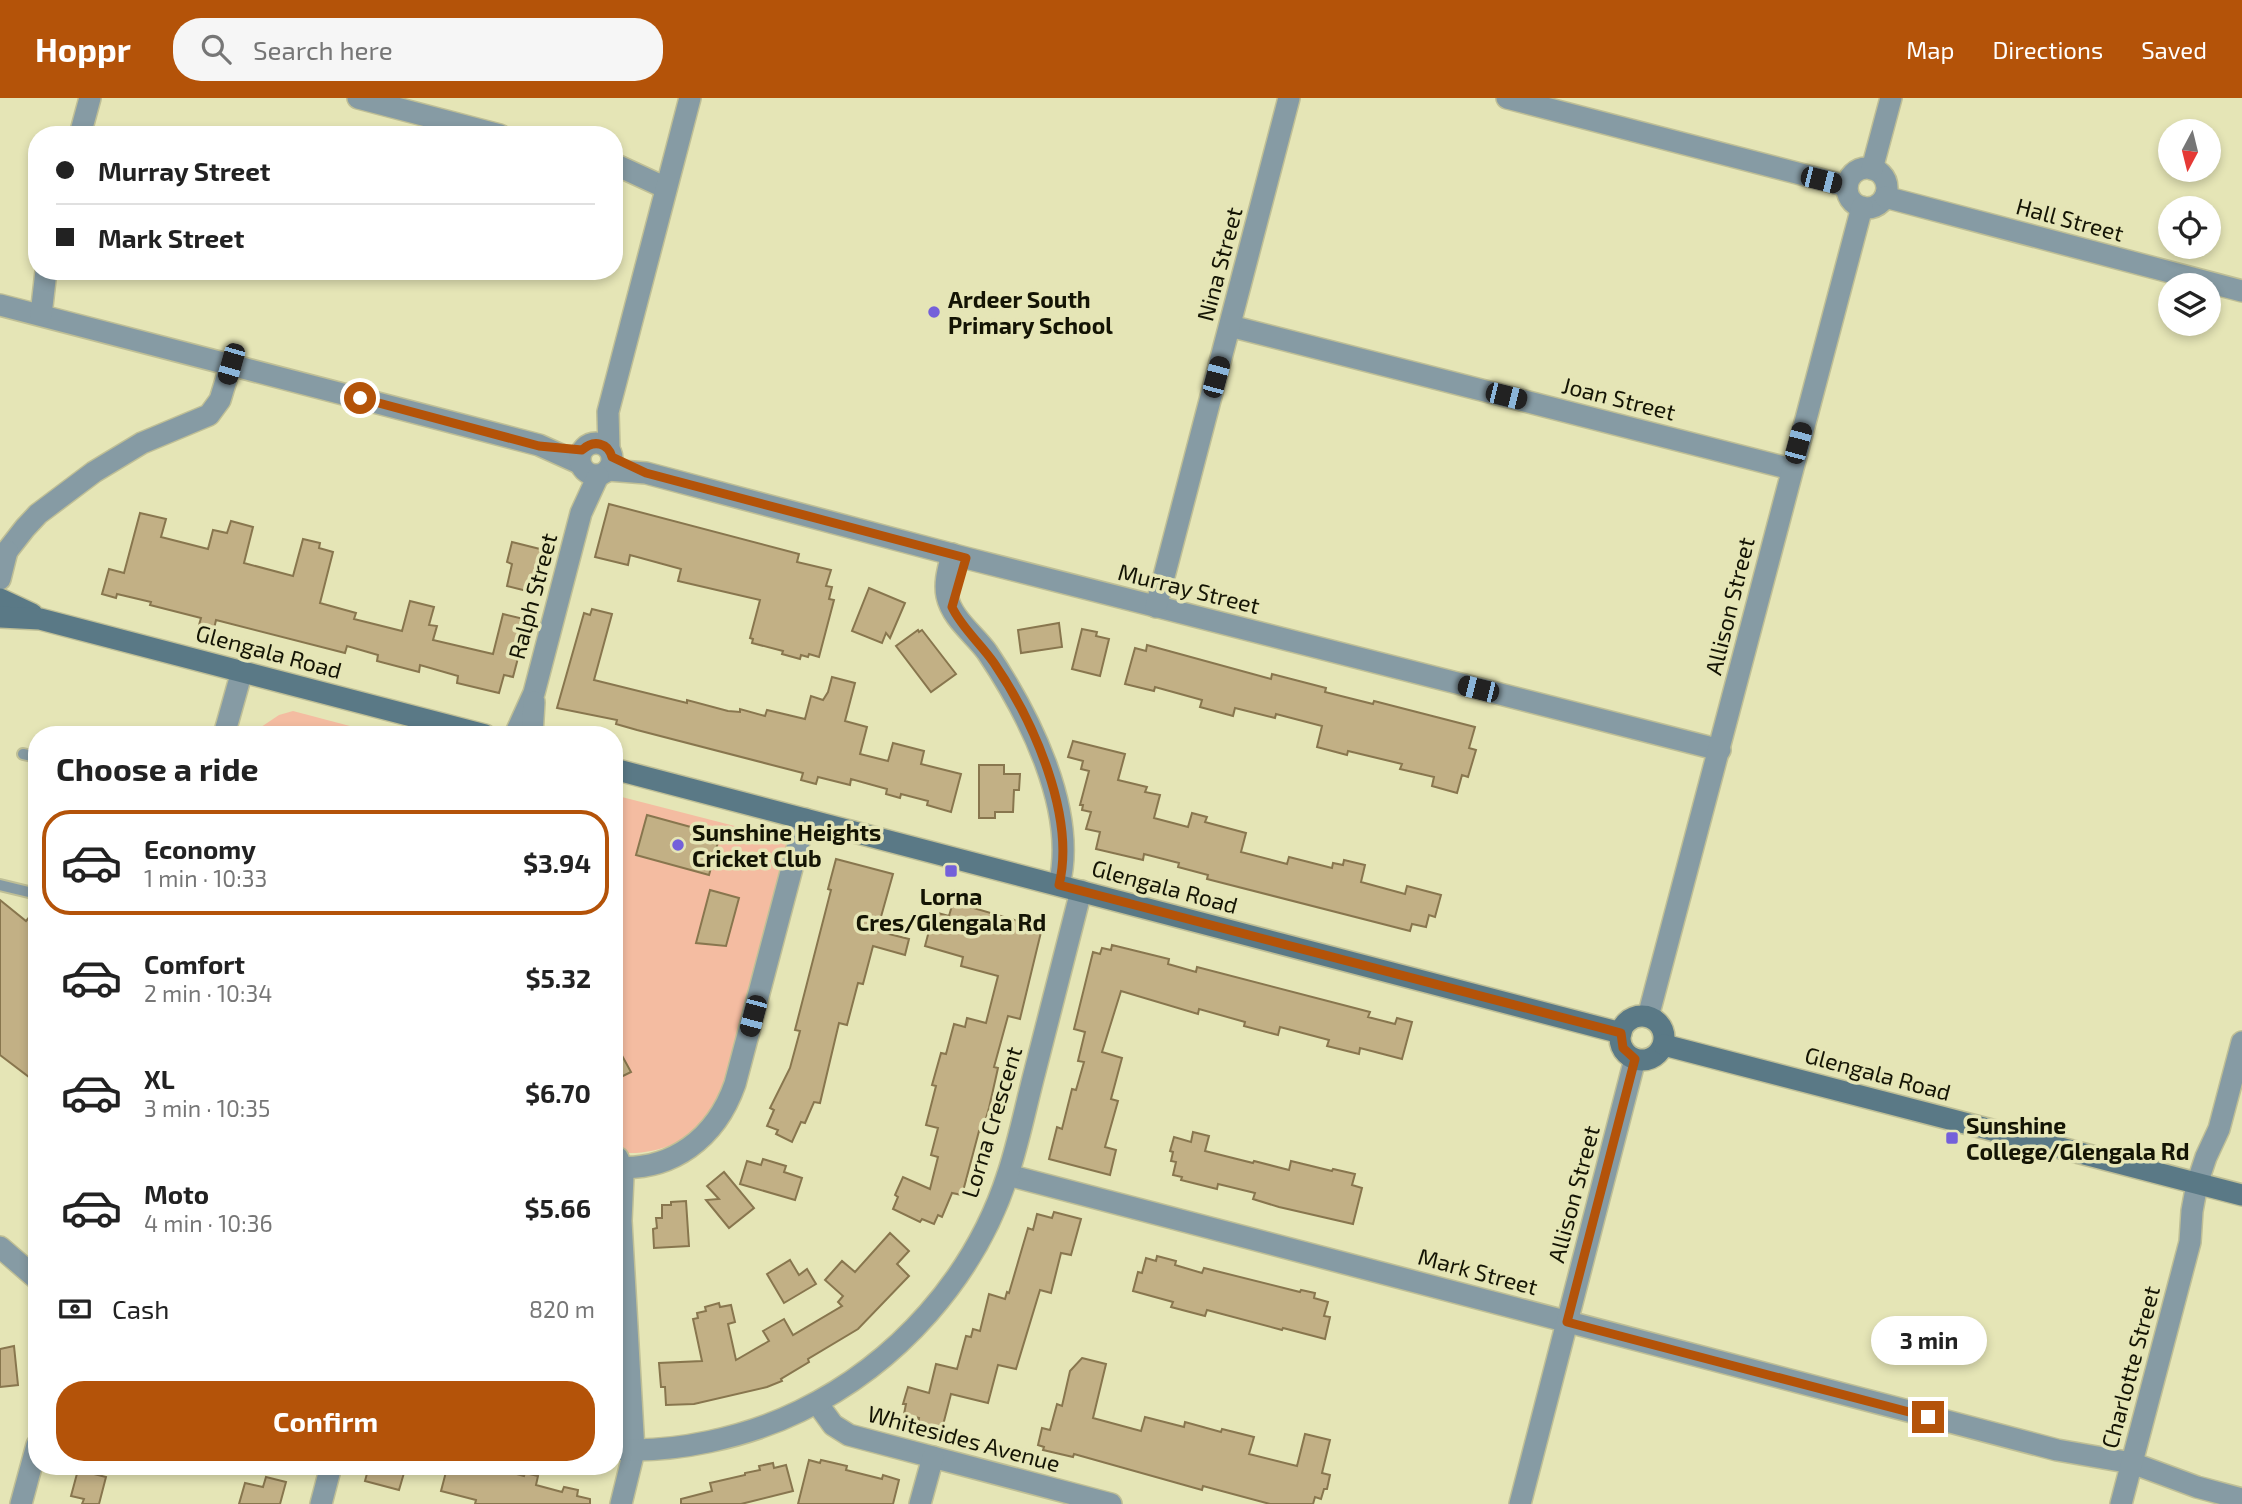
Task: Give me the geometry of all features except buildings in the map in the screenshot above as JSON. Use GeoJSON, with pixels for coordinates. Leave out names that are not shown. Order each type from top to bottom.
{"type":"FeatureCollection","features":[{"type":"Feature","properties":{"kind":"street"},"geometry":{"type":"LineString","coordinates":[[82,126],[90,98]]}},
{"type":"Feature","properties":{"kind":"street"},"geometry":{"type":"LineString","coordinates":[[358,98],[465,126]]}},
{"type":"Feature","properties":{"kind":"street","name":"Ralph Street"},"geometry":{"type":"LineString","coordinates":[[519,726],[534,693],[690,98]]}},
{"type":"Feature","properties":{"kind":"street","name":"Nina Street"},"geometry":{"type":"LineString","coordinates":[[1156,607],[1289,98]]}},
{"type":"Feature","properties":{"kind":"street"},"geometry":{"type":"LineString","coordinates":[[1507,98],[1847,186]]}},
{"type":"Feature","properties":{"kind":"street"},"geometry":{"type":"LineString","coordinates":[[1872,169],[1891,98]]}},
{"type":"Feature","properties":{"kind":"street"},"geometry":{"type":"LineString","coordinates":[[623,167],[668,179]]}},
{"type":"Feature","properties":{"kind":"street"},"geometry":{"type":"LineString","coordinates":[[1872,169],[1884,176],[1885,197],[1874,206],[1862,207],[1851,199],[1847,186],[1848,180],[1858,170],[1872,169]]}},
{"type":"Feature","properties":{"kind":"street","name":"Hall Street"},"geometry":{"type":"LineString","coordinates":[[1885,197],[2242,291]]}},
{"type":"Feature","properties":{"kind":"street","name":"Allison Street"},"geometry":{"type":"LineString","coordinates":[[1648,1017],[1862,207]]}},
{"type":"Feature","properties":{"kind":"street"},"geometry":{"type":"LineString","coordinates":[[34,313],[42,280]]}},
{"type":"Feature","properties":{"kind":"street","name":"Murray Street"},"geometry":{"type":"LineString","coordinates":[[0,305],[1156,607],[1720,750]]}},
{"type":"Feature","properties":{"kind":"street","name":"Joan Street"},"geometry":{"type":"LineString","coordinates":[[1230,326],[1791,469]]}},
{"type":"Feature","properties":{"kind":"street"},"geometry":{"type":"LineString","coordinates":[[0,579],[3,556],[38,514],[94,472],[142,443],[209,415],[220,401],[231,364]]}},
{"type":"Feature","properties":{"kind":"street"},"geometry":{"type":"LineString","coordinates":[[959,556],[952,607],[1003,676],[1019,703],[1046,764],[1061,825],[1064,852],[1059,885]]}},
{"type":"Feature","properties":{"kind":"street","name":"Glengala Road"},"geometry":{"type":"LineString","coordinates":[[0,599],[40,618],[451,726]]}},
{"type":"Feature","properties":{"kind":"street","name":"Glengala Road"},"geometry":{"type":"LineString","coordinates":[[0,617],[40,618]]}},
{"type":"Feature","properties":{"kind":"street"},"geometry":{"type":"LineString","coordinates":[[227,726],[242,671]]}},
{"type":"Feature","properties":{"kind":"street","name":"Ralph Street"},"geometry":{"type":"LineString","coordinates":[[532,726],[534,693]]}},
{"type":"Feature","properties":{"kind":"street","name":"Glengala Road"},"geometry":{"type":"LineString","coordinates":[[623,771],[1621,1033]]}},
{"type":"Feature","properties":{"kind":"street"},"geometry":{"type":"LineString","coordinates":[[623,1163],[681,1152],[709,1132],[731,1095],[805,819]]}},
{"type":"Feature","properties":{"kind":"street","name":"Lorna Crescent"},"geometry":{"type":"LineString","coordinates":[[624,1450],[673,1447],[736,1435],[782,1420],[817,1403],[874,1367],[947,1293],[979,1242],[1008,1175],[1081,891]]}},
{"type":"Feature","properties":{"kind":"street"},"geometry":{"type":"LineString","coordinates":[[1648,1017],[1662,1027],[1664,1045],[1654,1057],[1646,1060],[1635,1059],[1623,1048],[1621,1033],[1631,1020],[1648,1017]]}},
{"type":"Feature","properties":{"kind":"street","name":"Charlotte Street"},"geometry":{"type":"LineString","coordinates":[[2121,1504],[2242,1042]]}},
{"type":"Feature","properties":{"kind":"street","name":"Glengala Road"},"geometry":{"type":"LineString","coordinates":[[1664,1045],[2242,1195]]}},
{"type":"Feature","properties":{"kind":"street","name":"Allison Street"},"geometry":{"type":"LineString","coordinates":[[1520,1504],[1635,1059]]}},
{"type":"Feature","properties":{"kind":"street","name":"Mark Street"},"geometry":{"type":"LineString","coordinates":[[1008,1175],[2242,1499]]}},
{"type":"Feature","properties":{"kind":"street"},"geometry":{"type":"LineString","coordinates":[[0,1247],[28,1271]]}},
{"type":"Feature","properties":{"kind":"street"},"geometry":{"type":"LineString","coordinates":[[623,1374],[623,1468]]}},
{"type":"Feature","properties":{"kind":"street","name":"Whitesides Avenue"},"geometry":{"type":"LineString","coordinates":[[817,1403],[833,1425],[849,1435],[1111,1504]]}},
{"type":"Feature","properties":{"kind":"street"},"geometry":{"type":"LineString","coordinates":[[920,1504],[933,1457]]}},
{"type":"Feature","properties":{"kind":"street"},"geometry":{"type":"LineString","coordinates":[[21,1504],[29,1475]]}},
{"type":"Feature","properties":{"kind":"street"},"geometry":{"type":"LineString","coordinates":[[321,1504],[329,1475]]}},
{"type":"Feature","properties":{"kind":"street"},"geometry":{"type":"LineString","coordinates":[[621,1504],[623,1475]]}},
{"type":"Feature","properties":{"kind":"lane"},"geometry":{"type":"LineString","coordinates":[[23,754],[28,755]]}},
{"type":"Feature","properties":{"kind":"lane"},"geometry":{"type":"LineString","coordinates":[[0,885],[28,892]]}},
{"type":"Feature","properties":{"kind":"shaded area"},"geometry":{"type":"Polygon","coordinates":[[[293,711],[350,726],[262,726],[279,715],[293,711]]]}},
{"type":"Feature","properties":{"kind":"shaded area"},"geometry":{"type":"Polygon","coordinates":[[[623,797],[785,839],[786,845],[728,1076],[717,1104],[703,1123],[681,1140],[656,1150],[623,1153],[623,797]]]}},
{"type":"Feature","properties":{"kind":"place","name":"Ardeer South Primary School"},"geometry":{"type":"Point","coordinates":[934,312]}},
{"type":"Feature","properties":{"kind":"place","name":"Sunshine Heights Cricket Club"},"geometry":{"type":"Point","coordinates":[678,845]}},
{"type":"Feature","properties":{"kind":"place","name":"Lorna Cres/Glengala Rd"},"geometry":{"type":"Point","coordinates":[951,871]}},
{"type":"Feature","properties":{"kind":"place","name":"Sunshine College/Glengala Rd"},"geometry":{"type":"Point","coordinates":[1952,1138]}},
{"type":"Feature","properties":{"kind":"route"},"geometry":{"type":"LineString","coordinates":[[360,398],[539,446],[582,450],[589,444],[600,443],[609,449],[612,457],[646,473],[966,558],[952,607],[1003,676],[1019,703],[1046,764],[1061,825],[1064,852],[1059,885],[1621,1033],[1623,1048],[1635,1059],[1567,1322],[1928,1417]]}}]}
